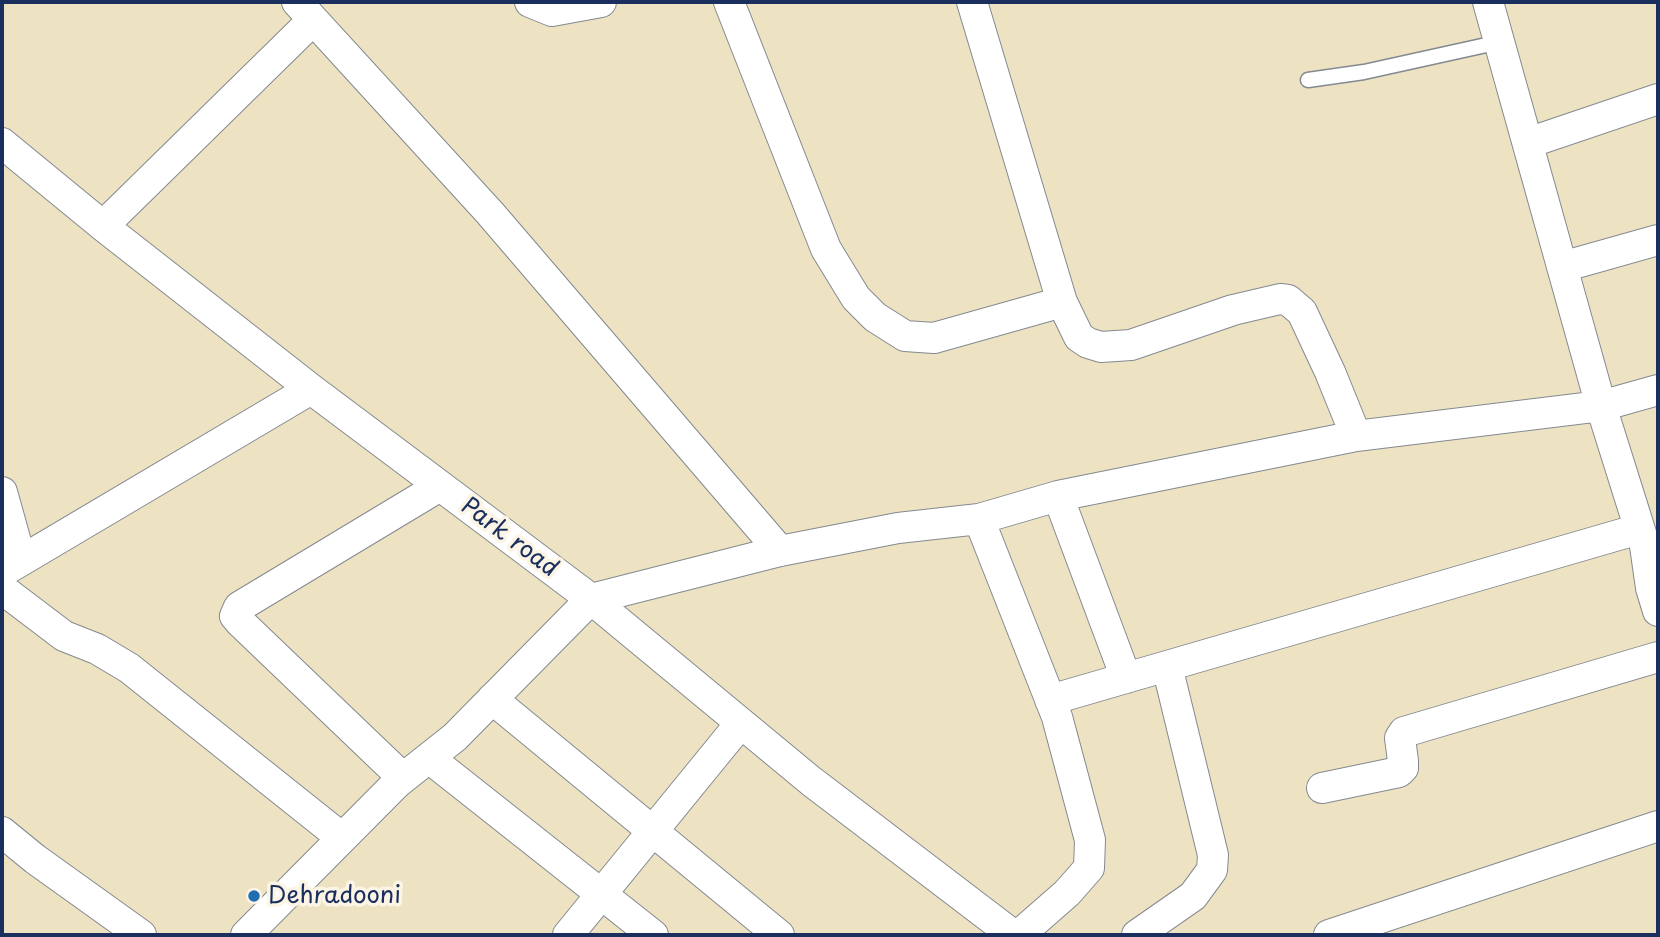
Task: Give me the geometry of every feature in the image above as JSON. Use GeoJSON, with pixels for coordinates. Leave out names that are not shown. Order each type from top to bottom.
{"type":"FeatureCollection","features":[{"type":"Feature","properties":{"kind":"street"},"geometry":{"type":"LineString","coordinates":[[530,2],[552,11],[601,2]]}},
{"type":"Feature","properties":{"kind":"street"},"geometry":{"type":"LineString","coordinates":[[729,2],[826,249],[856,298],[875,317],[905,336],[934,338],[1062,302]]}},
{"type":"Feature","properties":{"kind":"street"},"geometry":{"type":"LineString","coordinates":[[972,2],[1062,302],[1079,337],[1101,347],[1131,345],[1233,310],[1280,299],[1288,300],[1302,312],[1356,436]]}},
{"type":"Feature","properties":{"kind":"street"},"geometry":{"type":"LineString","coordinates":[[1488,2],[1656,595]]}},
{"type":"Feature","properties":{"kind":"street"},"geometry":{"type":"LineString","coordinates":[[103,226],[305,11],[490,213],[780,551]]}},
{"type":"Feature","properties":{"kind":"street"},"geometry":{"type":"LineString","coordinates":[[1528,143],[1658,99]]}},
{"type":"Feature","properties":{"kind":"street","name":"Park road"},"geometry":{"type":"LineString","coordinates":[[2,143],[311,389],[591,599],[740,724],[1013,935]]}},
{"type":"Feature","properties":{"kind":"street"},"geometry":{"type":"LineString","coordinates":[[1562,267],[1658,240]]}},
{"type":"Feature","properties":{"kind":"street"},"geometry":{"type":"LineString","coordinates":[[2,492],[11,566],[311,389]]}},
{"type":"Feature","properties":{"kind":"street"},"geometry":{"type":"LineString","coordinates":[[246,935],[403,778],[455,737],[591,599],[780,551],[898,528],[979,519],[1058,496],[1356,436],[1601,406],[1658,390]]}},
{"type":"Feature","properties":{"kind":"street"},"geometry":{"type":"LineString","coordinates":[[403,778],[235,616],[239,607],[440,486]]}},
{"type":"Feature","properties":{"kind":"street"},"geometry":{"type":"LineString","coordinates":[[1058,496],[1126,678]]}},
{"type":"Feature","properties":{"kind":"street"},"geometry":{"type":"LineString","coordinates":[[979,519],[1050,700],[1090,840],[1089,868],[1068,893],[1019,935]]}},
{"type":"Feature","properties":{"kind":"street"},"geometry":{"type":"LineString","coordinates":[[1050,700],[1639,529]]}},
{"type":"Feature","properties":{"kind":"street"},"geometry":{"type":"LineString","coordinates":[[2,589],[64,636],[97,649],[140,676],[342,838]]}},
{"type":"Feature","properties":{"kind":"street"},"geometry":{"type":"LineString","coordinates":[[1322,788],[1399,772],[1403,761],[1400,738],[1404,732],[1658,657]]}},
{"type":"Feature","properties":{"kind":"street"},"geometry":{"type":"LineString","coordinates":[[1137,935],[1193,896],[1212,870],[1213,855],[1167,666]]}},
{"type":"Feature","properties":{"kind":"street"},"geometry":{"type":"LineString","coordinates":[[492,699],[779,935]]}},
{"type":"Feature","properties":{"kind":"street"},"geometry":{"type":"LineString","coordinates":[[568,935],[740,724]]}},
{"type":"Feature","properties":{"kind":"street"},"geometry":{"type":"LineString","coordinates":[[429,758],[653,935]]}},
{"type":"Feature","properties":{"kind":"street"},"geometry":{"type":"LineString","coordinates":[[1329,935],[1658,826]]}},
{"type":"Feature","properties":{"kind":"street"},"geometry":{"type":"LineString","coordinates":[[2,832],[141,935]]}},
{"type":"Feature","properties":{"kind":"lane"},"geometry":{"type":"LineString","coordinates":[[1308,80],[1390,67],[1500,42]]}},
{"type":"Feature","properties":{"kind":"place","name":"Dehradooni"},"geometry":{"type":"Point","coordinates":[254,896]}}]}
